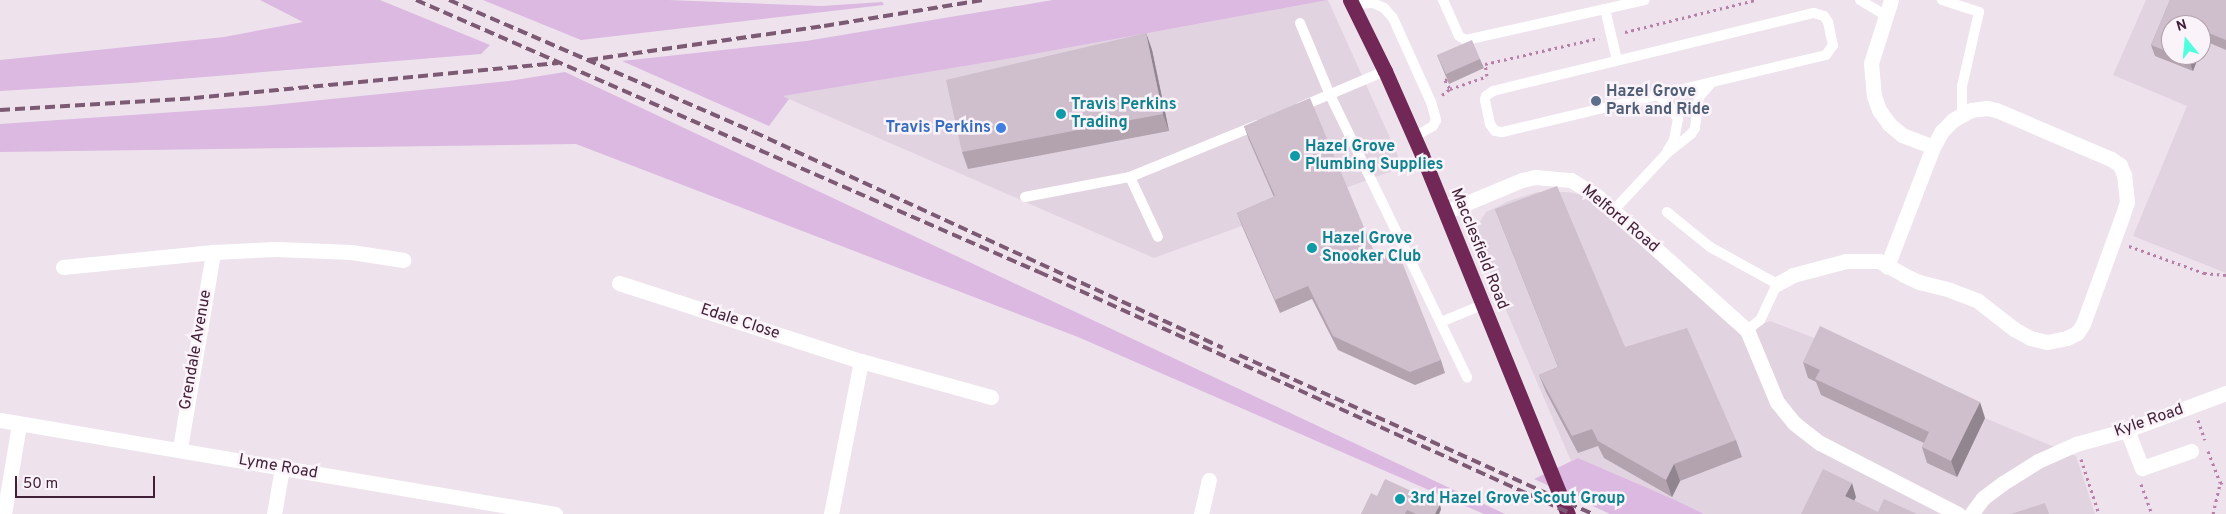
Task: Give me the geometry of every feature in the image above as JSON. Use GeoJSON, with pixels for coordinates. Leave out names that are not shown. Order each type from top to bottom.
{"type":"FeatureCollection","features":[{"type":"Feature","properties":{"kind":"highway","name":"Macclesfield Road"},"geometry":{"type":"LineString","coordinates":[[1351,2],[1385,70],[1414,137],[1568,514]]}},
{"type":"Feature","properties":{"kind":"street"},"geometry":{"type":"LineString","coordinates":[[1891,0],[1871,63],[1874,96],[1879,110],[1889,124],[1902,135],[1933,146]]}},
{"type":"Feature","properties":{"kind":"street"},"geometry":{"type":"LineString","coordinates":[[1777,284],[1793,275],[1846,261],[1879,262],[1887,266],[1919,282],[1950,290],[1978,301],[2014,329],[2030,338],[2047,342],[2057,341],[2077,333],[2083,324],[2114,241],[2127,202],[2127,188],[2120,165],[2111,159],[1996,110],[1978,108],[1962,114],[1942,131],[1933,146],[1887,266]]}},
{"type":"Feature","properties":{"kind":"street","name":"Melford Road"},"geometry":{"type":"LineString","coordinates":[[1445,212],[1507,184],[1535,177],[1571,180],[1598,196],[1746,330],[1758,354],[1777,402],[1794,423],[1820,443],[1958,514]]}},
{"type":"Feature","properties":{"kind":"street"},"geometry":{"type":"LineString","coordinates":[[63,267],[213,252],[277,249],[351,252],[403,260]]}},
{"type":"Feature","properties":{"kind":"street","name":"Grendale Avenue"},"geometry":{"type":"LineString","coordinates":[[180,448],[213,252]]}},
{"type":"Feature","properties":{"kind":"street","name":"Edale Close"},"geometry":{"type":"LineString","coordinates":[[619,283],[861,361],[991,397]]}},
{"type":"Feature","properties":{"kind":"street"},"geometry":{"type":"LineString","coordinates":[[1758,354],[1763,339]]}},
{"type":"Feature","properties":{"kind":"street"},"geometry":{"type":"LineString","coordinates":[[831,514],[861,361]]}},
{"type":"Feature","properties":{"kind":"street","name":"Kyle Road"},"geometry":{"type":"LineString","coordinates":[[2074,445],[2127,430],[2226,393]]}},
{"type":"Feature","properties":{"kind":"street","name":"Lyme Road"},"geometry":{"type":"LineString","coordinates":[[0,420],[180,448],[282,468],[554,514]]}},
{"type":"Feature","properties":{"kind":"street"},"geometry":{"type":"LineString","coordinates":[[4,514],[19,424]]}},
{"type":"Feature","properties":{"kind":"street"},"geometry":{"type":"LineString","coordinates":[[2127,430],[2142,468],[2191,451]]}},
{"type":"Feature","properties":{"kind":"street"},"geometry":{"type":"LineString","coordinates":[[1971,514],[1983,498],[2003,483],[2038,462],[2074,445]]}},
{"type":"Feature","properties":{"kind":"street"},"geometry":{"type":"LineString","coordinates":[[274,514],[282,468]]}},
{"type":"Feature","properties":{"kind":"street"},"geometry":{"type":"LineString","coordinates":[[1201,514],[1209,480]]}},
{"type":"Feature","properties":{"kind":"lane"},"geometry":{"type":"LineString","coordinates":[[1443,0],[1460,36],[1466,40],[1645,0]]}},
{"type":"Feature","properties":{"kind":"lane"},"geometry":{"type":"LineString","coordinates":[[1860,0],[1886,15]]}},
{"type":"Feature","properties":{"kind":"lane"},"geometry":{"type":"LineString","coordinates":[[1942,0],[1979,12],[1962,86],[1962,114]]}},
{"type":"Feature","properties":{"kind":"lane"},"geometry":{"type":"LineString","coordinates":[[1351,2],[1373,3],[1384,8],[1393,18],[1431,102],[1436,120],[1433,126],[1414,137]]}},
{"type":"Feature","properties":{"kind":"lane"},"geometry":{"type":"LineString","coordinates":[[1605,9],[1617,60]]}},
{"type":"Feature","properties":{"kind":"lane"},"geometry":{"type":"LineString","coordinates":[[1814,13],[1826,18],[1833,45],[1826,55],[1502,132],[1492,128],[1485,100],[1490,92],[1617,60],[1814,13]]}},
{"type":"Feature","properties":{"kind":"lane"},"geometry":{"type":"LineString","coordinates":[[1300,23],[1330,95],[1466,377]]}},
{"type":"Feature","properties":{"kind":"lane"},"geometry":{"type":"LineString","coordinates":[[1294,110],[1385,70]]}},
{"type":"Feature","properties":{"kind":"lane"},"geometry":{"type":"LineString","coordinates":[[1613,211],[1667,153],[1692,134],[1695,128],[1699,97],[1712,82]]}},
{"type":"Feature","properties":{"kind":"lane"},"geometry":{"type":"LineString","coordinates":[[1657,95],[1667,102],[1678,119],[1674,140],[1667,153]]}},
{"type":"Feature","properties":{"kind":"lane"},"geometry":{"type":"LineString","coordinates":[[1025,197],[1130,177],[1266,121]]}},
{"type":"Feature","properties":{"kind":"lane"},"geometry":{"type":"LineString","coordinates":[[1130,177],[1158,236]]}},
{"type":"Feature","properties":{"kind":"lane"},"geometry":{"type":"LineString","coordinates":[[1667,212],[1710,247],[1777,284],[1760,320],[1746,330]]}},
{"type":"Feature","properties":{"kind":"lane"},"geometry":{"type":"LineString","coordinates":[[1441,322],[1482,305]]}},
{"type":"Feature","properties":{"kind":"path"},"geometry":{"type":"LineString","coordinates":[[1431,102],[1450,89],[1487,76],[1483,64],[1755,0]]}},
{"type":"Feature","properties":{"kind":"path"},"geometry":{"type":"LineString","coordinates":[[1447,79],[1445,80],[1450,89]]}},
{"type":"Feature","properties":{"kind":"path"},"geometry":{"type":"LineString","coordinates":[[2114,241],[2204,272],[2226,275]]}},
{"type":"Feature","properties":{"kind":"path"},"geometry":{"type":"LineString","coordinates":[[2074,445],[2098,514]]}},
{"type":"Feature","properties":{"kind":"path"},"geometry":{"type":"LineString","coordinates":[[2142,468],[2140,483],[2152,514]]}},
{"type":"Feature","properties":{"kind":"path"},"geometry":{"type":"LineString","coordinates":[[2213,514],[2220,484]]}},
{"type":"Feature","properties":{"kind":"shaded area"},"geometry":{"type":"Polygon","coordinates":[[[260,0],[380,0],[490,45],[481,54],[131,83],[0,91],[0,60],[224,37],[303,22],[260,0]]]}},
{"type":"Feature","properties":{"kind":"shaded area"},"geometry":{"type":"Polygon","coordinates":[[[483,0],[668,0],[822,6],[882,2],[884,5],[581,40],[483,0]]]}},
{"type":"Feature","properties":{"kind":"shaded area"},"geometry":{"type":"Polygon","coordinates":[[[1053,0],[1328,0],[1001,60],[783,96],[789,99],[769,126],[622,61],[806,41],[1053,0]]]}},
{"type":"Feature","properties":{"kind":"shaded area"},"geometry":{"type":"Polygon","coordinates":[[[1328,0],[1403,167],[1154,258],[782,96],[1001,60],[1328,0]]]}},
{"type":"Feature","properties":{"kind":"shaded area"},"geometry":{"type":"Polygon","coordinates":[[[2146,0],[2226,0],[2226,273],[2133,236],[2187,106],[2113,75],[2146,0]]]}},
{"type":"Feature","properties":{"kind":"shaded area"},"geometry":{"type":"Polygon","coordinates":[[[565,72],[1505,514],[1484,514],[1078,337],[576,144],[0,152],[0,124],[262,106],[509,81],[565,72]]]}},
{"type":"Feature","properties":{"kind":"shaded area"},"geometry":{"type":"Polygon","coordinates":[[[1537,192],[1566,192],[1598,197],[1746,330],[1770,321],[1825,342],[1985,418],[2076,456],[2095,514],[1704,514],[1578,458],[1571,461],[1475,238],[1479,223],[1486,212],[1509,201],[1537,192]]]}},
{"type":"Feature","properties":{"kind":"shaded area"},"geometry":{"type":"Polygon","coordinates":[[[1578,458],[1704,514],[1610,514],[1534,479],[1578,458]]]}},
{"type":"Feature","properties":{"kind":"building"},"geometry":{"type":"Polygon","coordinates":[[[2170,0],[2226,0],[2226,40],[2211,34],[2211,15],[2164,15],[2170,0]]]}},
{"type":"Feature","properties":{"kind":"building"},"geometry":{"type":"Polygon","coordinates":[[[2161,21],[2161,49],[2151,45],[2161,21]]]}},
{"type":"Feature","properties":{"kind":"building","name":"Travis Perkins Trading"},"geometry":{"type":"Polygon","coordinates":[[[1146,33],[1163,114],[962,152],[946,80],[1146,33]]]}},
{"type":"Feature","properties":{"kind":"building"},"geometry":{"type":"Polygon","coordinates":[[[1472,40],[1480,59],[1446,74],[1437,55],[1472,40]]]}},
{"type":"Feature","properties":{"kind":"building"},"geometry":{"type":"Polygon","coordinates":[[[1310,98],[1376,256],[1396,247],[1441,360],[1410,372],[1333,336],[1308,286],[1275,300],[1237,213],[1275,196],[1244,126],[1310,98]]]}},
{"type":"Feature","properties":{"kind":"building"},"geometry":{"type":"Polygon","coordinates":[[[1557,186],[1625,347],[1687,328],[1736,440],[1674,464],[1666,480],[1598,441],[1592,429],[1572,436],[1539,375],[1558,367],[1495,209],[1557,186]]]}},
{"type":"Feature","properties":{"kind":"building"},"geometry":{"type":"Polygon","coordinates":[[[1820,326],[1980,402],[1951,461],[1922,447],[1929,432],[1815,379],[1820,370],[1803,362],[1820,326]]]}},
{"type":"Feature","properties":{"kind":"building"},"geometry":{"type":"Polygon","coordinates":[[[1823,469],[1852,483],[1845,496],[1878,512],[1884,499],[1917,514],[1801,514],[1823,469]]]}},
{"type":"Feature","properties":{"kind":"building","name":"3rd Hazel Grove Scout Group"},"geometry":{"type":"Polygon","coordinates":[[[1385,479],[1440,504],[1435,514],[1416,514],[1407,510],[1405,514],[1361,514],[1371,493],[1377,496],[1385,479]]]}},
{"type":"Feature","properties":{"kind":"building"},"geometry":{"type":"Polygon","coordinates":[[[2045,503],[2049,514],[2011,514],[2045,503]]]}},
{"type":"Feature","properties":{"kind":"railway"},"geometry":{"type":"LineString","coordinates":[[416,0],[1039,272],[1572,514]]}},
{"type":"Feature","properties":{"kind":"railway"},"geometry":{"type":"LineString","coordinates":[[449,0],[754,132],[1223,348]]}},
{"type":"Feature","properties":{"kind":"railway"},"geometry":{"type":"LineString","coordinates":[[588,60],[824,26],[983,0]]}},
{"type":"Feature","properties":{"kind":"railway"},"geometry":{"type":"LineString","coordinates":[[0,110],[194,98],[558,63]]}},
{"type":"Feature","properties":{"kind":"railway"},"geometry":{"type":"LineString","coordinates":[[1239,355],[1593,514]]}},
{"type":"Feature","properties":{"kind":"place","name":"Hazel Grove Park and Ride"},"geometry":{"type":"Point","coordinates":[1596,101]}},
{"type":"Feature","properties":{"kind":"place","name":"Travis Perkins Trading"},"geometry":{"type":"Point","coordinates":[1061,114]}},
{"type":"Feature","properties":{"kind":"place","name":"Travis Perkins"},"geometry":{"type":"Point","coordinates":[1001,128]}},
{"type":"Feature","properties":{"kind":"place","name":"Hazel Grove Plumbing Supplies"},"geometry":{"type":"Point","coordinates":[1295,156]}},
{"type":"Feature","properties":{"kind":"place","name":"Hazel Grove Snooker Club"},"geometry":{"type":"Point","coordinates":[1312,248]}},
{"type":"Feature","properties":{"kind":"place","name":"3rd Hazel Grove Scout Group"},"geometry":{"type":"Point","coordinates":[1400,499]}}]}
